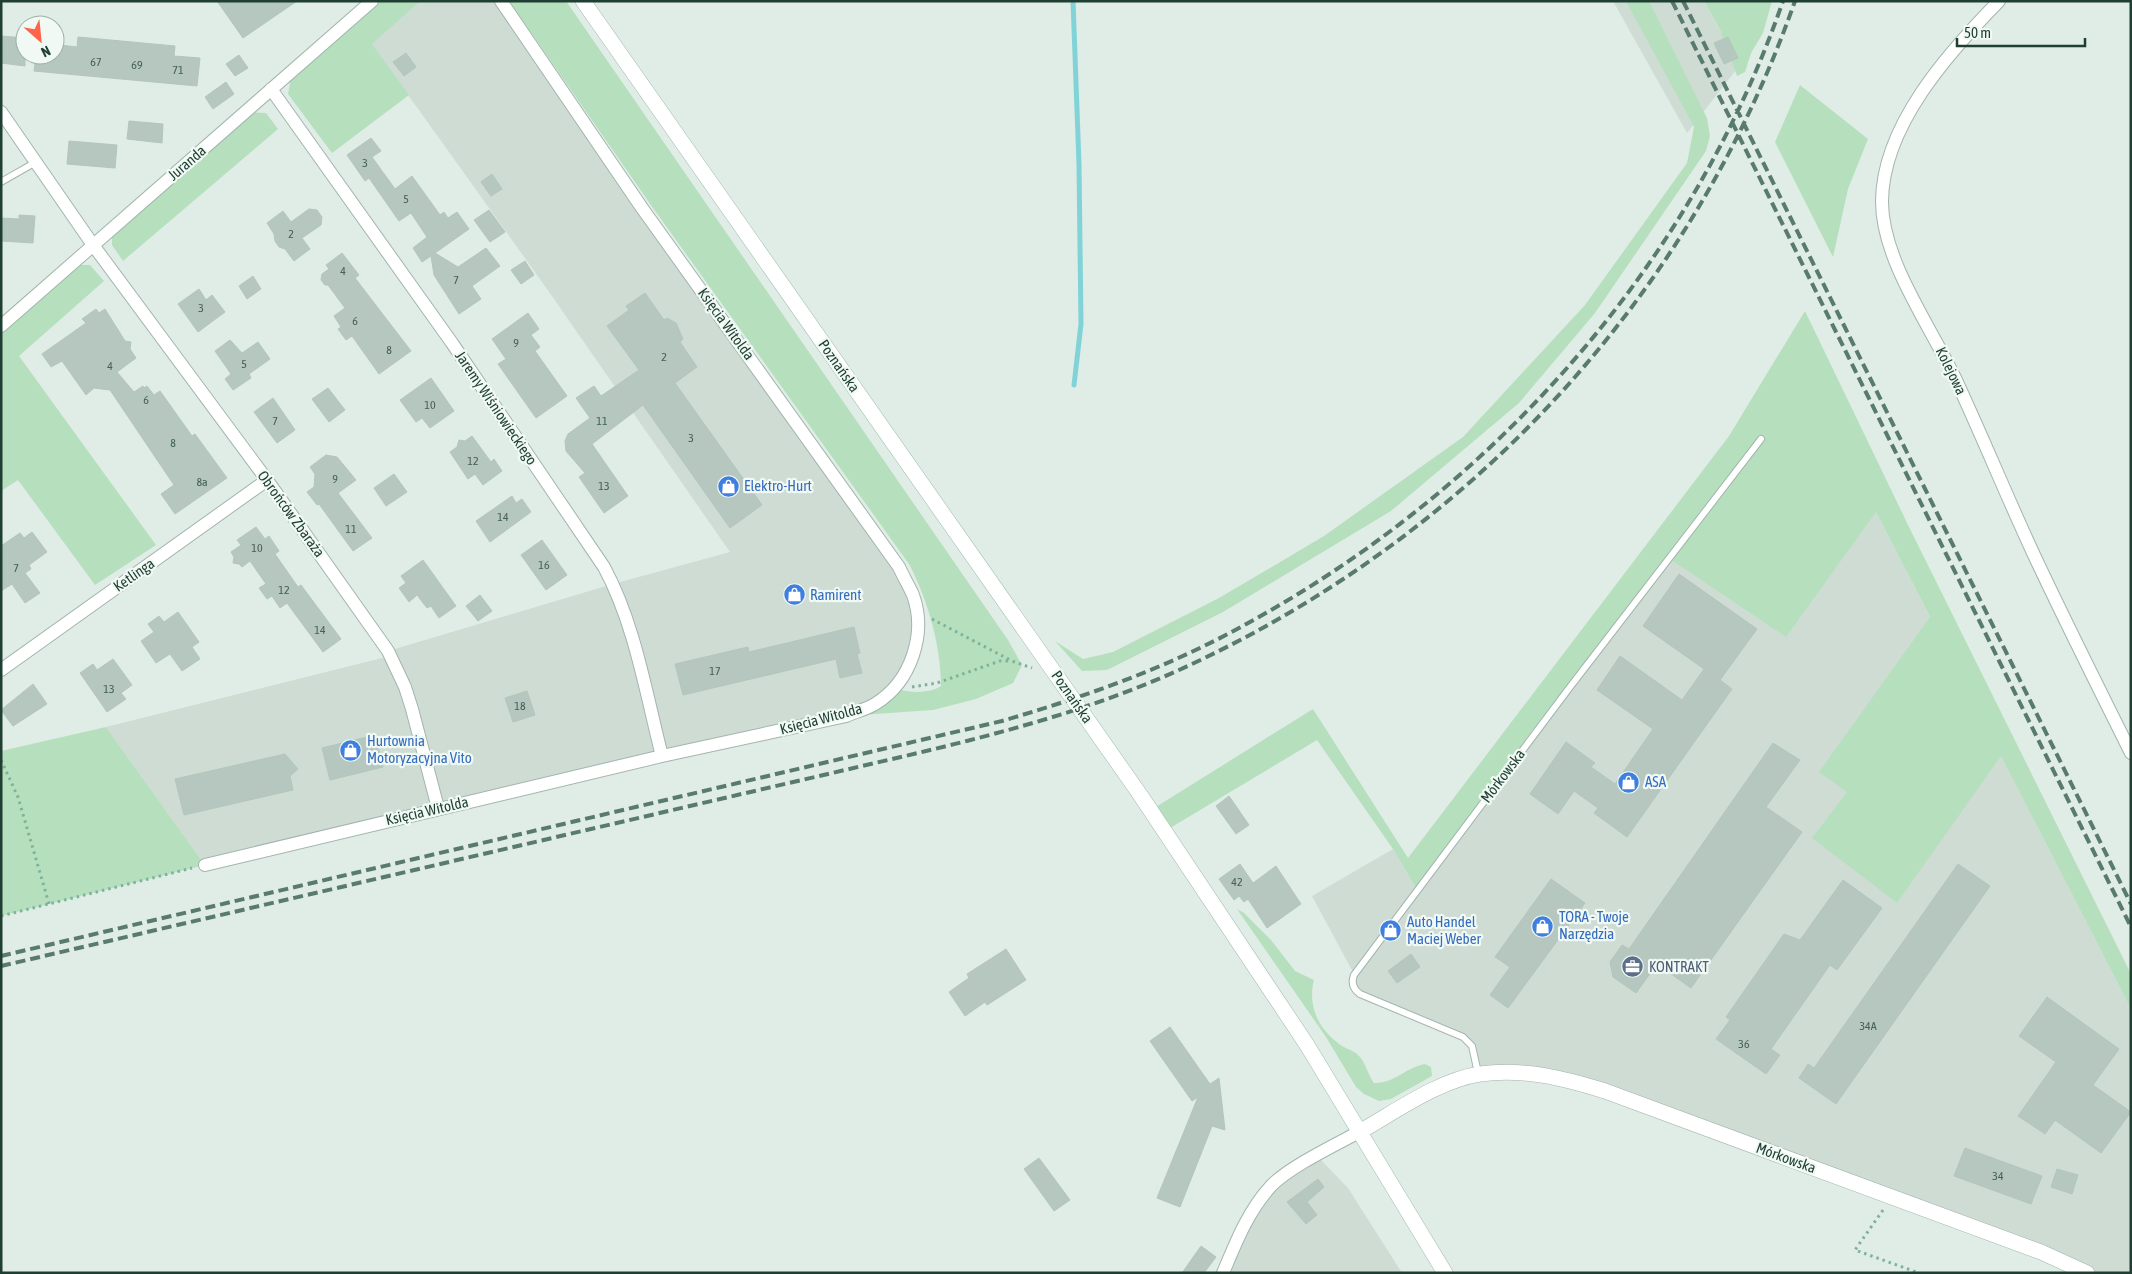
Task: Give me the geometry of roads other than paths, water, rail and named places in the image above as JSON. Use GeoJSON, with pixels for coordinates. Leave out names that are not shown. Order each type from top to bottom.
{"type":"FeatureCollection","features":[{"type":"Feature","properties":{"kind":"main road","name":"Poznańska"},"geometry":{"type":"LineString","coordinates":[[583,1],[1096,730],[1306,1045],[1445,1273]]}},
{"type":"Feature","properties":{"kind":"main road","name":"Mórkowska"},"geometry":{"type":"LineString","coordinates":[[1359,1132],[1423,1096],[1451,1083],[1478,1074],[1529,1072],[1563,1078],[1604,1090],[2041,1252],[2087,1273]]}},
{"type":"Feature","properties":{"kind":"street","name":"Juranda"},"geometry":{"type":"LineString","coordinates":[[1,326],[372,1]]}},
{"type":"Feature","properties":{"kind":"street","name":"Księcia Witolda"},"geometry":{"type":"LineString","coordinates":[[205,865],[438,808],[846,716],[875,704],[892,690],[898,684],[914,657],[919,626],[913,595],[899,567],[642,208],[501,1]]}},
{"type":"Feature","properties":{"kind":"street","name":"Kolejowa"},"geometry":{"type":"LineString","coordinates":[[1999,1],[1962,39],[1922,91],[1907,117],[1892,150],[1884,177],[1883,221],[1890,251],[1950,368],[2033,553],[2131,753]]}},
{"type":"Feature","properties":{"kind":"street","name":"Jaremy Wiśniowieckiego"},"geometry":{"type":"LineString","coordinates":[[271,89],[452,342],[604,568],[618,597],[628,627],[662,756]]}},
{"type":"Feature","properties":{"kind":"street","name":"Obrońców Zbaraża"},"geometry":{"type":"LineString","coordinates":[[1,112],[93,245],[267,480],[388,650],[405,687],[412,709],[438,808]]}},
{"type":"Feature","properties":{"kind":"street","name":"Ketlinga"},"geometry":{"type":"LineString","coordinates":[[1,670],[267,480]]}},
{"type":"Feature","properties":{"kind":"street"},"geometry":{"type":"LineString","coordinates":[[1223,1273],[1253,1209],[1272,1185],[1309,1160],[1359,1132]]}},
{"type":"Feature","properties":{"kind":"lane"},"geometry":{"type":"LineString","coordinates":[[1,182],[36,162]]}},
{"type":"Feature","properties":{"kind":"lane","name":"Mórkowska"},"geometry":{"type":"LineString","coordinates":[[1478,1074],[1472,1046],[1463,1036],[1360,994],[1355,990],[1352,983],[1354,974],[1570,687],[1761,439]]}},
{"type":"Feature","properties":{"kind":"waterway"},"geometry":{"type":"LineString","coordinates":[[1073,1],[1079,164],[1081,324],[1074,385]]}},
{"type":"Feature","properties":{"kind":"railway"},"geometry":{"type":"LineString","coordinates":[[1672,1],[2131,927]]}},
{"type":"Feature","properties":{"kind":"railway"},"geometry":{"type":"LineString","coordinates":[[1683,1],[2131,904]]}},
{"type":"Feature","properties":{"kind":"railway"},"geometry":{"type":"LineString","coordinates":[[1,956],[1002,721],[1123,681],[1211,643],[1239,628],[1330,574],[1416,511],[1496,442],[1570,365],[1636,282],[1694,194],[1743,100],[1783,1]]}},
{"type":"Feature","properties":{"kind":"railway"},"geometry":{"type":"LineString","coordinates":[[1,966],[888,760],[1036,722],[1108,699],[1144,685],[1179,670],[1284,616],[1382,552],[1473,480],[1556,398],[1630,310],[1695,213],[1750,110],[1795,1]]}},
{"type":"Feature","properties":{"kind":"place","name":"Elektro-Hurt"},"geometry":{"type":"Point","coordinates":[728,486]}},
{"type":"Feature","properties":{"kind":"place","name":"Ramirent"},"geometry":{"type":"Point","coordinates":[794,595]}},
{"type":"Feature","properties":{"kind":"place","name":"Hurtownia Motoryzacyjna Vito"},"geometry":{"type":"Point","coordinates":[351,750]}},
{"type":"Feature","properties":{"kind":"place","name":"ASA"},"geometry":{"type":"Point","coordinates":[1629,782]}},
{"type":"Feature","properties":{"kind":"place","name":"TORA - Twoje Narzędzia"},"geometry":{"type":"Point","coordinates":[1543,926]}},
{"type":"Feature","properties":{"kind":"place","name":"Auto Handel Maciej Weber"},"geometry":{"type":"Point","coordinates":[1391,931]}},
{"type":"Feature","properties":{"kind":"place","name":"KONTRAKT"},"geometry":{"type":"Point","coordinates":[1633,967]}}]}
